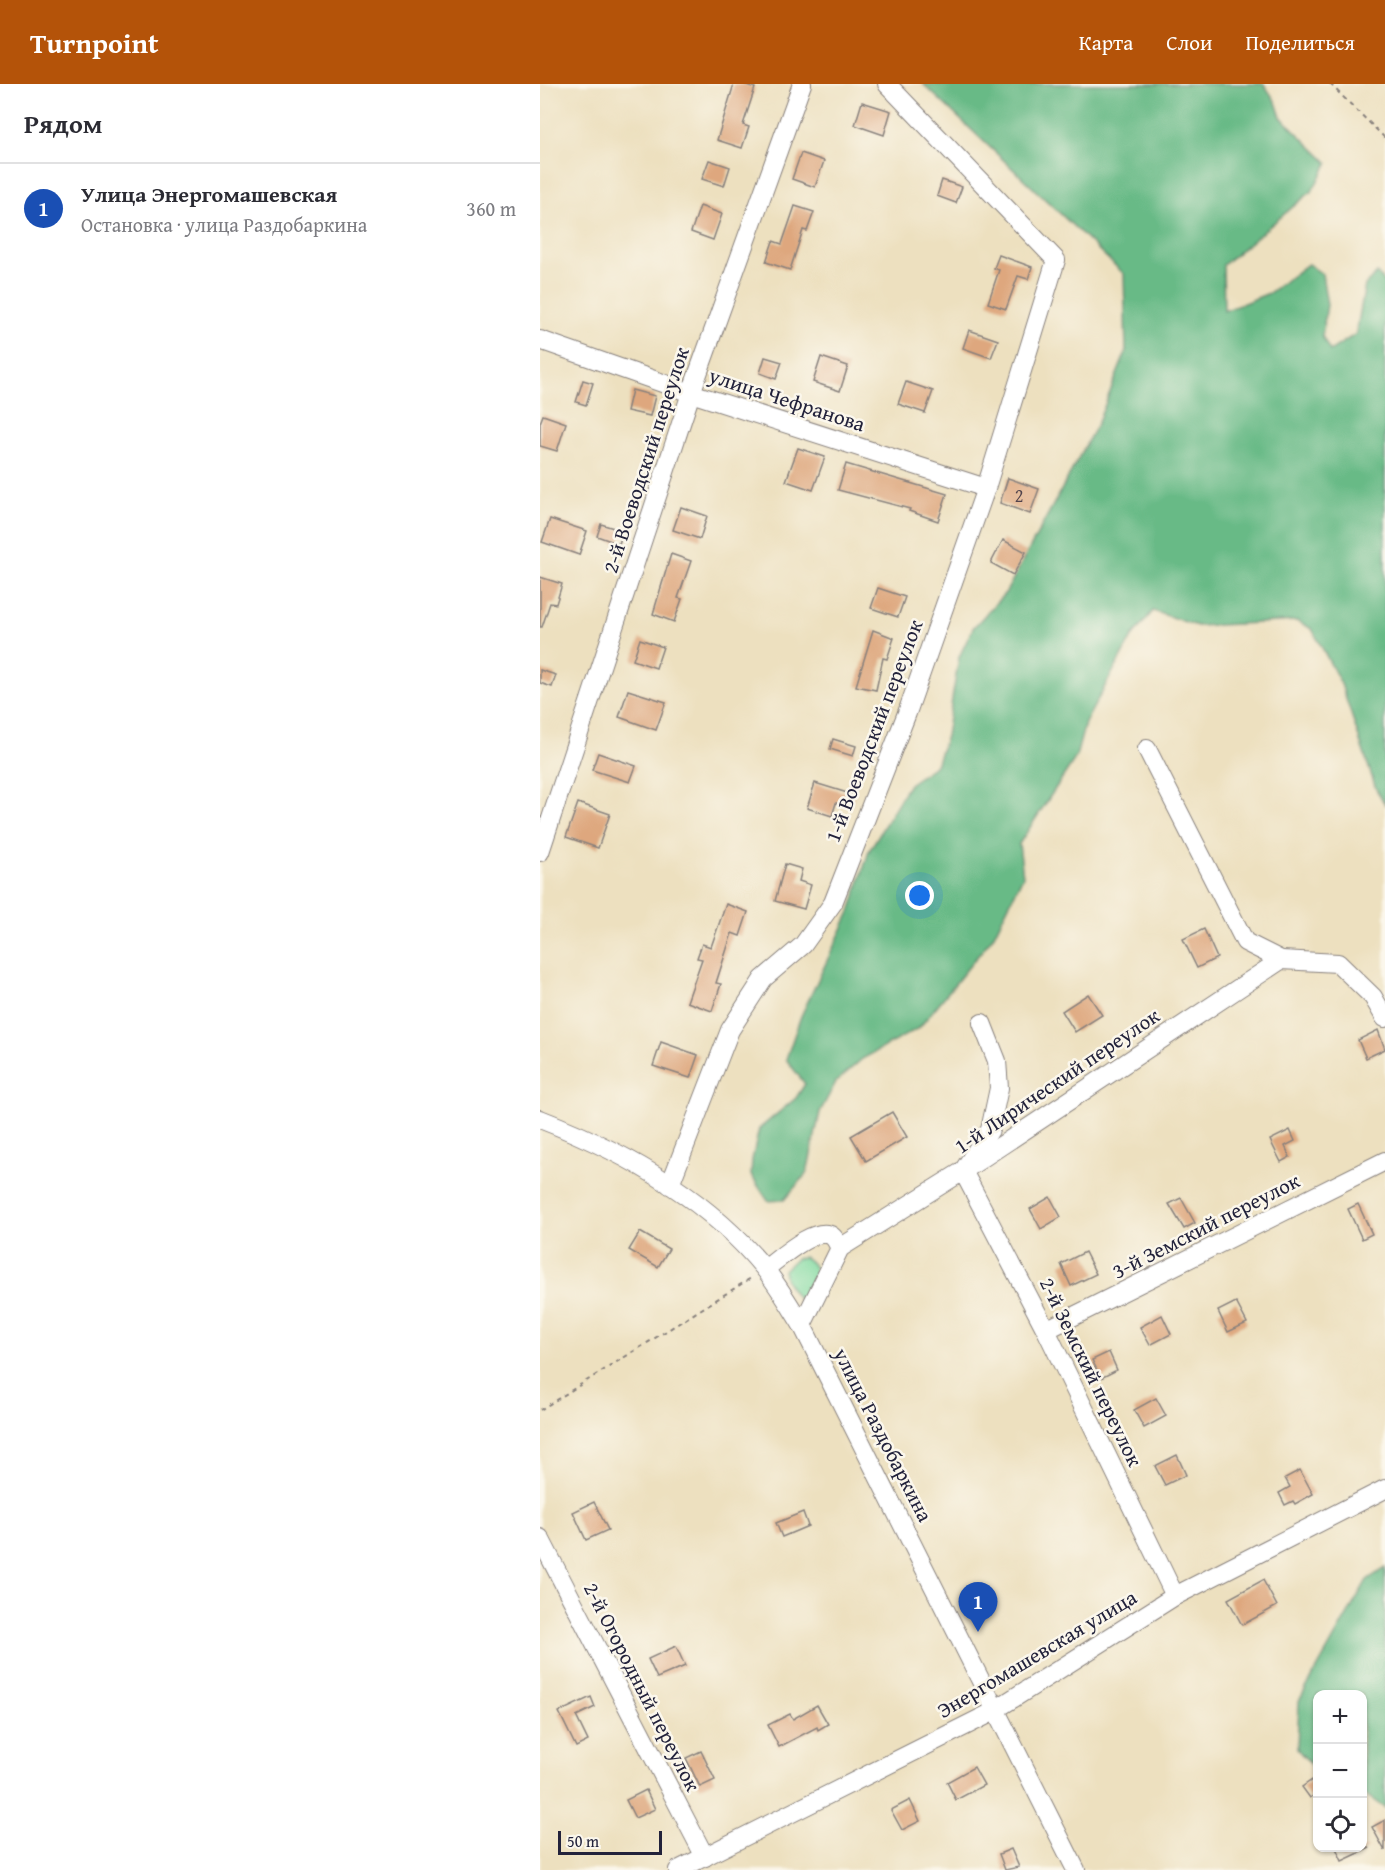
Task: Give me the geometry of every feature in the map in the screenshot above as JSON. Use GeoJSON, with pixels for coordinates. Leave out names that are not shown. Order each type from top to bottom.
{"type":"FeatureCollection","features":[{"type":"Feature","properties":{"kind":"street","name":"2-й Воеводский переулок"},"geometry":{"type":"LineString","coordinates":[[540,852],[691,393],[802,84]]}},
{"type":"Feature","properties":{"kind":"street","name":"1-й Воеводский переулок"},"geometry":{"type":"LineString","coordinates":[[670,1185],[730,1030],[763,979],[803,945],[833,903],[907,712],[986,488],[1056,260],[888,84]]}},
{"type":"Feature","properties":{"kind":"street","name":"улица Чефранова"},"geometry":{"type":"LineString","coordinates":[[540,340],[691,393],[986,488]]}},
{"type":"Feature","properties":{"kind":"street"},"geometry":{"type":"LineString","coordinates":[[1147,749],[1245,942],[1281,960],[1338,963],[1373,997],[1385,1018]]}},
{"type":"Feature","properties":{"kind":"street","name":"1-й Лирический переулок"},"geometry":{"type":"LineString","coordinates":[[840,1248],[963,1170],[1281,960]]}},
{"type":"Feature","properties":{"kind":"street"},"geometry":{"type":"LineString","coordinates":[[963,1170],[990,1130],[999,1088],[997,1061],[982,1023]]}},
{"type":"Feature","properties":{"kind":"street","name":"улица Раздобаркина"},"geometry":{"type":"LineString","coordinates":[[540,1119],[566,1129],[628,1160],[670,1185],[716,1218],[765,1269],[802,1325],[1076,1870]]}},
{"type":"Feature","properties":{"kind":"street","name":"3-й Земский переулок"},"geometry":{"type":"LineString","coordinates":[[1046,1330],[1385,1161]]}},
{"type":"Feature","properties":{"kind":"street","name":"2-й Земский переулок"},"geometry":{"type":"LineString","coordinates":[[963,1170],[1046,1330],[1175,1596]]}},
{"type":"Feature","properties":{"kind":"street"},"geometry":{"type":"LineString","coordinates":[[765,1269],[812,1235],[823,1233],[833,1237],[840,1248],[802,1325]]}},
{"type":"Feature","properties":{"kind":"street","name":"Энергомашевская улица"},"geometry":{"type":"LineString","coordinates":[[678,1870],[995,1711],[1175,1596],[1385,1489]]}},
{"type":"Feature","properties":{"kind":"street","name":"2-й Огородный переулок"},"geometry":{"type":"LineString","coordinates":[[540,1538],[705,1857]]}},
{"type":"Feature","properties":{"kind":"path"},"geometry":{"type":"LineString","coordinates":[[1330,84],[1385,138]]}},
{"type":"Feature","properties":{"kind":"path"},"geometry":{"type":"LineString","coordinates":[[540,1410],[765,1269]]}},
{"type":"Feature","properties":{"kind":"green space"},"geometry":{"type":"Polygon","coordinates":[[[923,84],[1264,84],[1276,102],[1281,117],[1328,163],[1312,191],[1223,265],[1224,311],[1269,293],[1308,264],[1322,274],[1327,305],[1322,336],[1330,351],[1356,334],[1365,285],[1377,273],[1385,283],[1385,804],[1376,789],[1341,684],[1312,629],[1297,621],[1197,626],[1153,611],[1132,637],[1085,723],[1076,757],[1019,844],[1023,876],[993,937],[919,1028],[862,1059],[836,1082],[820,1112],[807,1173],[784,1200],[768,1201],[751,1175],[759,1129],[796,1098],[805,1084],[786,1059],[801,1016],[850,912],[869,851],[909,784],[936,765],[946,736],[959,657],[973,628],[1006,592],[1098,422],[1126,352],[1124,274],[923,84]]]}},
{"type":"Feature","properties":{"kind":"green space"},"geometry":{"type":"Polygon","coordinates":[[[804,1257],[814,1266],[815,1275],[812,1286],[805,1296],[798,1299],[786,1281],[784,1270],[796,1259],[804,1257]]]}},
{"type":"Feature","properties":{"kind":"green space"},"geometry":{"type":"Polygon","coordinates":[[[1385,1568],[1385,1808],[1367,1796],[1367,1690],[1313,1690],[1313,1767],[1297,1749],[1299,1701],[1367,1580],[1385,1568]]]}},
{"type":"Feature","properties":{"kind":"building"},"geometry":{"type":"Polygon","coordinates":[[[734,84],[744,84],[755,88],[743,125],[749,127],[742,148],[717,140],[734,84]]]}},
{"type":"Feature","properties":{"kind":"building"},"geometry":{"type":"Polygon","coordinates":[[[862,102],[891,111],[884,135],[855,125],[862,102]]]}},
{"type":"Feature","properties":{"kind":"building"},"geometry":{"type":"Polygon","coordinates":[[[801,153],[824,161],[815,187],[792,179],[801,153]]]}},
{"type":"Feature","properties":{"kind":"building"},"geometry":{"type":"Polygon","coordinates":[[[709,160],[730,167],[724,186],[702,179],[709,160]]]}},
{"type":"Feature","properties":{"kind":"building"},"geometry":{"type":"Polygon","coordinates":[[[942,180],[962,187],[956,203],[937,196],[942,180]]]}},
{"type":"Feature","properties":{"kind":"building"},"geometry":{"type":"Polygon","coordinates":[[[700,206],[722,214],[713,240],[691,232],[700,206]]]}},
{"type":"Feature","properties":{"kind":"building"},"geometry":{"type":"Polygon","coordinates":[[[795,206],[814,212],[807,231],[803,230],[790,270],[766,262],[773,241],[782,244],[795,206]]]}},
{"type":"Feature","properties":{"kind":"building"},"geometry":{"type":"Polygon","coordinates":[[[999,255],[1032,267],[1028,279],[1018,276],[1006,309],[988,303],[999,270],[994,268],[999,255]]]}},
{"type":"Feature","properties":{"kind":"building"},"geometry":{"type":"Polygon","coordinates":[[[969,330],[998,340],[991,358],[963,348],[969,330]]]}},
{"type":"Feature","properties":{"kind":"building"},"geometry":{"type":"Polygon","coordinates":[[[765,357],[782,362],[776,379],[760,373],[765,357]]]}},
{"type":"Feature","properties":{"kind":"building"},"geometry":{"type":"Polygon","coordinates":[[[821,357],[848,366],[840,391],[813,382],[821,357]]]}},
{"type":"Feature","properties":{"kind":"building"},"geometry":{"type":"Polygon","coordinates":[[[583,380],[593,383],[586,405],[576,402],[583,380]]]}},
{"type":"Feature","properties":{"kind":"building"},"geometry":{"type":"Polygon","coordinates":[[[906,382],[933,391],[925,413],[898,404],[906,382]]]}},
{"type":"Feature","properties":{"kind":"building"},"geometry":{"type":"Polygon","coordinates":[[[632,390],[655,396],[650,416],[627,411],[632,390]]]}},
{"type":"Feature","properties":{"kind":"building"},"geometry":{"type":"Polygon","coordinates":[[[543,415],[566,423],[557,451],[540,446],[540,423],[543,415]]]}},
{"type":"Feature","properties":{"kind":"building"},"geometry":{"type":"Polygon","coordinates":[[[798,448],[825,457],[813,490],[786,481],[798,448]]]}},
{"type":"Feature","properties":{"kind":"building"},"geometry":{"type":"Polygon","coordinates":[[[846,464],[947,494],[938,521],[909,511],[910,509],[838,490],[846,464]]]}},
{"type":"Feature","properties":{"kind":"building"},"geometry":{"type":"Polygon","coordinates":[[[1008,478],[1039,489],[1030,514],[1000,503],[1008,478]]]}},
{"type":"Feature","properties":{"kind":"building"},"geometry":{"type":"Polygon","coordinates":[[[681,507],[707,516],[700,539],[673,530],[681,507]]]}},
{"type":"Feature","properties":{"kind":"building"},"geometry":{"type":"Polygon","coordinates":[[[550,519],[587,531],[579,555],[542,542],[550,519]]]}},
{"type":"Feature","properties":{"kind":"building"},"geometry":{"type":"Polygon","coordinates":[[[601,524],[623,531],[619,544],[597,536],[601,524]]]}},
{"type":"Feature","properties":{"kind":"building"},"geometry":{"type":"Polygon","coordinates":[[[1003,540],[1026,552],[1013,575],[991,563],[1003,540]]]}},
{"type":"Feature","properties":{"kind":"building"},"geometry":{"type":"Polygon","coordinates":[[[671,554],[691,561],[678,598],[682,599],[674,622],[653,614],[671,554]]]}},
{"type":"Feature","properties":{"kind":"building"},"geometry":{"type":"Polygon","coordinates":[[[540,577],[562,584],[556,604],[550,603],[542,627],[540,627],[540,577]]]}},
{"type":"Feature","properties":{"kind":"building"},"geometry":{"type":"Polygon","coordinates":[[[878,588],[905,597],[898,617],[871,608],[878,588]]]}},
{"type":"Feature","properties":{"kind":"building"},"geometry":{"type":"Polygon","coordinates":[[[873,630],[894,638],[887,659],[883,658],[876,690],[856,686],[873,630]]]}},
{"type":"Feature","properties":{"kind":"building"},"geometry":{"type":"Polygon","coordinates":[[[640,639],[663,647],[656,668],[633,660],[640,639]]]}},
{"type":"Feature","properties":{"kind":"building"},"geometry":{"type":"Polygon","coordinates":[[[540,670],[556,675],[552,687],[540,683],[540,670]]]}},
{"type":"Feature","properties":{"kind":"building"},"geometry":{"type":"Polygon","coordinates":[[[628,690],[666,702],[656,730],[619,717],[628,690]]]}},
{"type":"Feature","properties":{"kind":"building"},"geometry":{"type":"Polygon","coordinates":[[[833,739],[856,746],[853,756],[830,749],[833,739]]]}},
{"type":"Feature","properties":{"kind":"building"},"geometry":{"type":"Polygon","coordinates":[[[598,753],[636,766],[630,782],[592,770],[598,753]]]}},
{"type":"Feature","properties":{"kind":"building"},"geometry":{"type":"Polygon","coordinates":[[[815,783],[854,795],[850,807],[836,803],[832,816],[807,808],[815,783]]]}},
{"type":"Feature","properties":{"kind":"building"},"geometry":{"type":"Polygon","coordinates":[[[578,803],[610,814],[598,848],[566,837],[578,803]]]}},
{"type":"Feature","properties":{"kind":"building"},"geometry":{"type":"Polygon","coordinates":[[[785,864],[802,869],[799,881],[811,885],[804,909],[775,901],[785,864]]]}},
{"type":"Feature","properties":{"kind":"building"},"geometry":{"type":"Polygon","coordinates":[[[726,904],[748,912],[740,936],[732,933],[716,983],[721,984],[712,1011],[687,1002],[702,959],[697,958],[702,944],[711,947],[726,904]]]}},
{"type":"Feature","properties":{"kind":"building"},"geometry":{"type":"Polygon","coordinates":[[[1204,929],[1217,958],[1197,968],[1183,939],[1204,929]]]}},
{"type":"Feature","properties":{"kind":"building"},"geometry":{"type":"Polygon","coordinates":[[[1088,994],[1102,1015],[1075,1032],[1062,1011],[1088,994]]]}},
{"type":"Feature","properties":{"kind":"building"},"geometry":{"type":"Polygon","coordinates":[[[1378,1030],[1385,1049],[1366,1058],[1358,1040],[1378,1030]]]}},
{"type":"Feature","properties":{"kind":"building"},"geometry":{"type":"Polygon","coordinates":[[[661,1042],[698,1055],[690,1078],[653,1066],[661,1042]]]}},
{"type":"Feature","properties":{"kind":"building"},"geometry":{"type":"Polygon","coordinates":[[[892,1112],[907,1137],[866,1161],[851,1136],[892,1112]]]}},
{"type":"Feature","properties":{"kind":"building"},"geometry":{"type":"Polygon","coordinates":[[[1290,1130],[1295,1141],[1285,1146],[1290,1157],[1281,1162],[1270,1140],[1290,1130]]]}},
{"type":"Feature","properties":{"kind":"building"},"geometry":{"type":"Polygon","coordinates":[[[1050,1197],[1061,1217],[1041,1229],[1030,1209],[1050,1197]]]}},
{"type":"Feature","properties":{"kind":"building"},"geometry":{"type":"Polygon","coordinates":[[[1181,1198],[1195,1223],[1184,1229],[1169,1204],[1181,1198]]]}},
{"type":"Feature","properties":{"kind":"building"},"geometry":{"type":"Polygon","coordinates":[[[1358,1204],[1372,1234],[1362,1239],[1348,1209],[1358,1204]]]}},
{"type":"Feature","properties":{"kind":"building"},"geometry":{"type":"Polygon","coordinates":[[[640,1232],[669,1249],[658,1267],[629,1250],[640,1232]]]}},
{"type":"Feature","properties":{"kind":"building"},"geometry":{"type":"Polygon","coordinates":[[[1085,1252],[1096,1274],[1071,1286],[1061,1264],[1085,1252]]]}},
{"type":"Feature","properties":{"kind":"building"},"geometry":{"type":"Polygon","coordinates":[[[1236,1302],[1247,1323],[1228,1332],[1218,1311],[1236,1302]]]}},
{"type":"Feature","properties":{"kind":"building"},"geometry":{"type":"Polygon","coordinates":[[[1162,1315],[1171,1334],[1150,1345],[1140,1327],[1162,1315]]]}},
{"type":"Feature","properties":{"kind":"building"},"geometry":{"type":"Polygon","coordinates":[[[1109,1352],[1117,1370],[1101,1378],[1092,1360],[1109,1352]]]}},
{"type":"Feature","properties":{"kind":"building"},"geometry":{"type":"Polygon","coordinates":[[[1156,1398],[1166,1416],[1144,1428],[1134,1410],[1156,1398]]]}},
{"type":"Feature","properties":{"kind":"building"},"geometry":{"type":"Polygon","coordinates":[[[1177,1455],[1186,1475],[1165,1485],[1155,1466],[1177,1455]]]}},
{"type":"Feature","properties":{"kind":"building"},"geometry":{"type":"Polygon","coordinates":[[[1300,1470],[1313,1494],[1295,1504],[1293,1501],[1285,1505],[1279,1493],[1290,1487],[1285,1478],[1300,1470]]]}},
{"type":"Feature","properties":{"kind":"building"},"geometry":{"type":"Polygon","coordinates":[[[594,1502],[608,1530],[586,1540],[573,1512],[594,1502]]]}},
{"type":"Feature","properties":{"kind":"building"},"geometry":{"type":"Polygon","coordinates":[[[803,1512],[808,1526],[782,1537],[776,1523],[803,1512]]]}},
{"type":"Feature","properties":{"kind":"building"},"geometry":{"type":"Polygon","coordinates":[[[1263,1580],[1277,1606],[1242,1625],[1228,1599],[1263,1580]]]}},
{"type":"Feature","properties":{"kind":"building"},"geometry":{"type":"Polygon","coordinates":[[[676,1646],[685,1666],[657,1678],[648,1659],[676,1646]]]}},
{"type":"Feature","properties":{"kind":"building"},"geometry":{"type":"Polygon","coordinates":[[[591,1697],[595,1707],[576,1716],[588,1741],[576,1747],[559,1712],[591,1697]]]}},
{"type":"Feature","properties":{"kind":"building"},"geometry":{"type":"Polygon","coordinates":[[[817,1705],[828,1724],[818,1730],[817,1727],[779,1747],[768,1725],[790,1714],[793,1719],[817,1705]]]}},
{"type":"Feature","properties":{"kind":"building"},"geometry":{"type":"Polygon","coordinates":[[[701,1751],[715,1780],[700,1787],[686,1758],[701,1751]]]}},
{"type":"Feature","properties":{"kind":"building"},"geometry":{"type":"Polygon","coordinates":[[[974,1767],[984,1785],[956,1800],[947,1782],[974,1767]]]}},
{"type":"Feature","properties":{"kind":"building"},"geometry":{"type":"Polygon","coordinates":[[[1312,1780],[1313,1796],[1310,1798],[1302,1787],[1312,1780]]]}},
{"type":"Feature","properties":{"kind":"building"},"geometry":{"type":"Polygon","coordinates":[[[646,1790],[655,1809],[635,1818],[626,1800],[646,1790]]]}},
{"type":"Feature","properties":{"kind":"building"},"geometry":{"type":"Polygon","coordinates":[[[910,1800],[920,1821],[902,1830],[891,1810],[910,1800]]]}},
{"type":"Feature","properties":{"kind":"building"},"geometry":{"type":"Polygon","coordinates":[[[1385,1820],[1385,1851],[1372,1827],[1385,1820]]]}},
{"type":"Feature","properties":{"kind":"building"},"geometry":{"type":"Polygon","coordinates":[[[1011,1849],[1019,1867],[1005,1870],[999,1854],[1011,1849]]]}},
{"type":"Feature","properties":{"kind":"building"},"geometry":{"type":"Polygon","coordinates":[[[1338,1852],[1361,1852],[1342,1861],[1338,1852]]]}},
{"type":"Feature","properties":{"kind":"place","name":"Улица Энергомашевская"},"geometry":{"type":"Point","coordinates":[978,1632]}}]}
